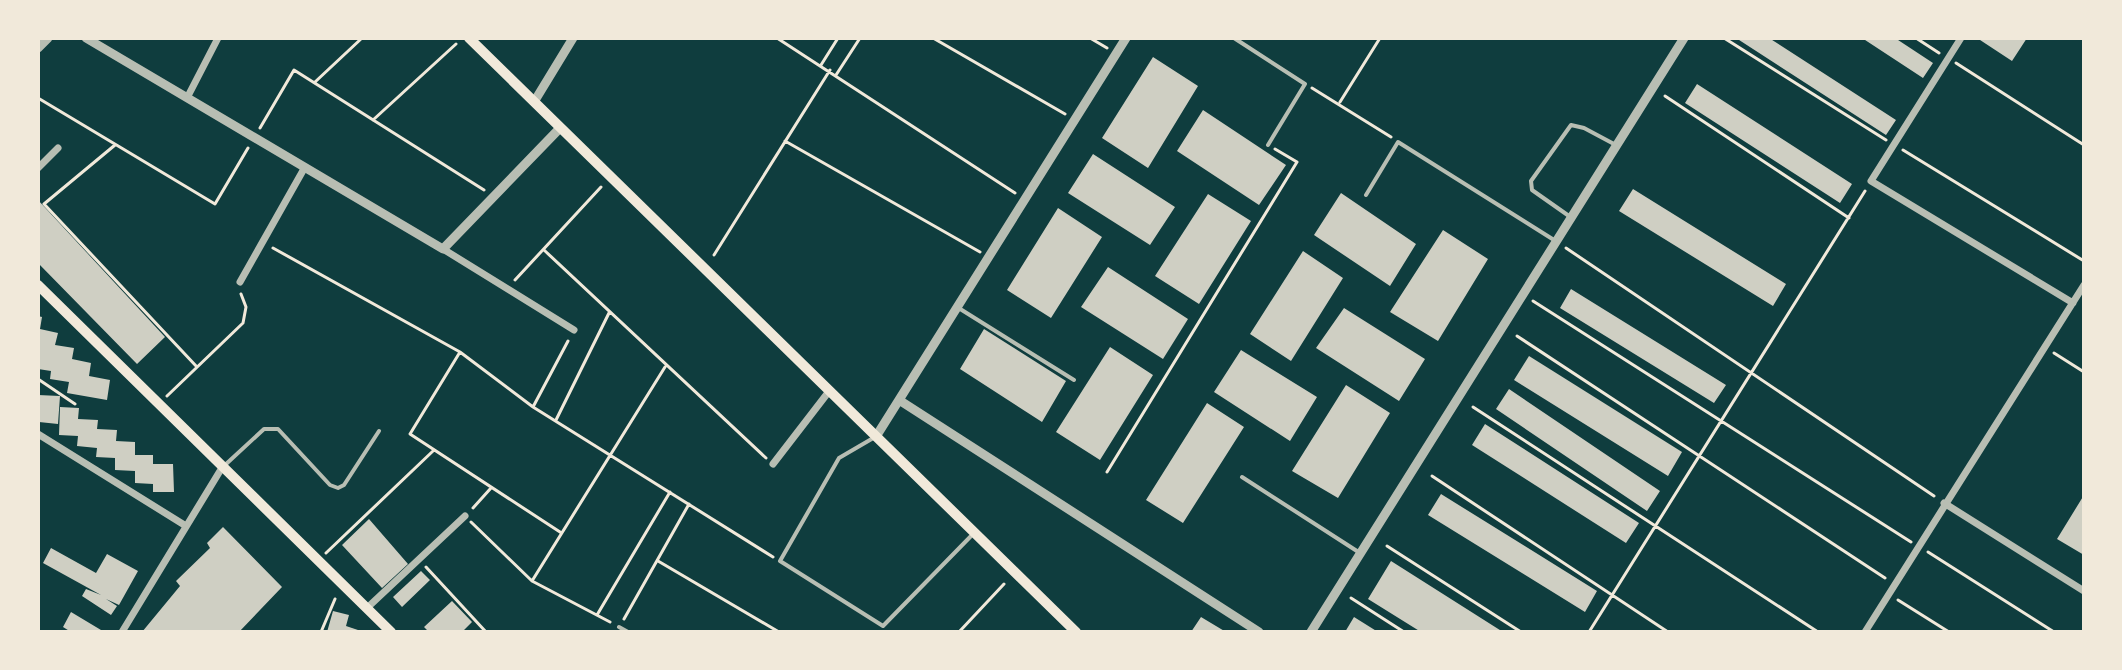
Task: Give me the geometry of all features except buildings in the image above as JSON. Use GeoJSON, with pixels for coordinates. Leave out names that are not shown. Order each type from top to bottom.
{"type":"FeatureCollection","features":[{"type":"Feature","properties":{"kind":"main road"},"geometry":{"type":"LineString","coordinates":[[469,38],[1076,632]]}},
{"type":"Feature","properties":{"kind":"main road"},"geometry":{"type":"LineString","coordinates":[[38,285],[391,632]]}},
{"type":"Feature","properties":{"kind":"street"},"geometry":{"type":"LineString","coordinates":[[38,48],[48,38]]}},
{"type":"Feature","properties":{"kind":"street"},"geometry":{"type":"LineString","coordinates":[[86,38],[574,330]]}},
{"type":"Feature","properties":{"kind":"street"},"geometry":{"type":"LineString","coordinates":[[187,98],[218,38]]}},
{"type":"Feature","properties":{"kind":"street"},"geometry":{"type":"LineString","coordinates":[[534,102],[573,38]]}},
{"type":"Feature","properties":{"kind":"street"},"geometry":{"type":"LineString","coordinates":[[877,435],[1126,38]]}},
{"type":"Feature","properties":{"kind":"street"},"geometry":{"type":"LineString","coordinates":[[1311,632],[1684,38]]}},
{"type":"Feature","properties":{"kind":"street"},"geometry":{"type":"LineString","coordinates":[[1961,38],[1871,181],[2073,303]]}},
{"type":"Feature","properties":{"kind":"street"},"geometry":{"type":"LineString","coordinates":[[443,249],[560,128]]}},
{"type":"Feature","properties":{"kind":"street"},"geometry":{"type":"LineString","coordinates":[[38,168],[58,148]]}},
{"type":"Feature","properties":{"kind":"street"},"geometry":{"type":"LineString","coordinates":[[240,282],[305,167]]}},
{"type":"Feature","properties":{"kind":"street"},"geometry":{"type":"LineString","coordinates":[[1865,632],[2084,285]]}},
{"type":"Feature","properties":{"kind":"street"},"geometry":{"type":"LineString","coordinates":[[773,464],[830,390]]}},
{"type":"Feature","properties":{"kind":"street"},"geometry":{"type":"LineString","coordinates":[[899,400],[1259,632]]}},
{"type":"Feature","properties":{"kind":"street"},"geometry":{"type":"LineString","coordinates":[[38,434],[186,526]]}},
{"type":"Feature","properties":{"kind":"street"},"geometry":{"type":"LineString","coordinates":[[122,632],[223,466]]}},
{"type":"Feature","properties":{"kind":"street"},"geometry":{"type":"LineString","coordinates":[[1944,503],[2084,591]]}},
{"type":"Feature","properties":{"kind":"street"},"geometry":{"type":"LineString","coordinates":[[367,608],[465,516]]}},
{"type":"Feature","properties":{"kind":"lane"},"geometry":{"type":"LineString","coordinates":[[1234,38],[1305,84],[1268,145]]}},
{"type":"Feature","properties":{"kind":"lane"},"geometry":{"type":"LineString","coordinates":[[1571,218],[1532,190],[1531,181],[1571,125],[1584,128],[1616,145]]}},
{"type":"Feature","properties":{"kind":"lane"},"geometry":{"type":"LineString","coordinates":[[1366,195],[1398,142],[1556,241]]}},
{"type":"Feature","properties":{"kind":"lane"},"geometry":{"type":"LineString","coordinates":[[957,307],[1074,380]]}},
{"type":"Feature","properties":{"kind":"lane"},"geometry":{"type":"LineString","coordinates":[[223,466],[264,429],[273,427],[330,485],[338,488],[344,485],[379,431]]}},
{"type":"Feature","properties":{"kind":"lane"},"geometry":{"type":"LineString","coordinates":[[877,435],[839,458],[780,561],[883,626],[975,532]]}},
{"type":"Feature","properties":{"kind":"lane"},"geometry":{"type":"LineString","coordinates":[[1242,477],[1360,553]]}},
{"type":"Feature","properties":{"kind":"lane"},"geometry":{"type":"LineString","coordinates":[[619,627],[628,632]]}},
{"type":"Feature","properties":{"kind":"path"},"geometry":{"type":"LineString","coordinates":[[314,83],[362,38]]}},
{"type":"Feature","properties":{"kind":"path"},"geometry":{"type":"LineString","coordinates":[[777,38],[1025,199]]}},
{"type":"Feature","properties":{"kind":"path"},"geometry":{"type":"LineString","coordinates":[[821,65],[838,38]]}},
{"type":"Feature","properties":{"kind":"path"},"geometry":{"type":"LineString","coordinates":[[836,75],[860,38]]}},
{"type":"Feature","properties":{"kind":"path"},"geometry":{"type":"LineString","coordinates":[[933,38],[1075,120]]}},
{"type":"Feature","properties":{"kind":"path"},"geometry":{"type":"LineString","coordinates":[[1090,38],[1116,54]]}},
{"type":"Feature","properties":{"kind":"path"},"geometry":{"type":"LineString","coordinates":[[1339,104],[1380,38]]}},
{"type":"Feature","properties":{"kind":"path"},"geometry":{"type":"LineString","coordinates":[[1916,38],[2084,145]]}},
{"type":"Feature","properties":{"kind":"path"},"geometry":{"type":"LineString","coordinates":[[373,120],[456,44]]}},
{"type":"Feature","properties":{"kind":"path"},"geometry":{"type":"LineString","coordinates":[[294,70],[494,196]]}},
{"type":"Feature","properties":{"kind":"path"},"geometry":{"type":"LineString","coordinates":[[714,255],[830,70]]}},
{"type":"Feature","properties":{"kind":"path"},"geometry":{"type":"LineString","coordinates":[[1305,84],[1398,142]]}},
{"type":"Feature","properties":{"kind":"path"},"geometry":{"type":"LineString","coordinates":[[1665,96],[1849,218]]}},
{"type":"Feature","properties":{"kind":"path"},"geometry":{"type":"LineString","coordinates":[[38,98],[215,204]]}},
{"type":"Feature","properties":{"kind":"path"},"geometry":{"type":"LineString","coordinates":[[785,141],[989,257]]}},
{"type":"Feature","properties":{"kind":"path"},"geometry":{"type":"LineString","coordinates":[[117,144],[44,204],[197,367]]}},
{"type":"Feature","properties":{"kind":"path"},"geometry":{"type":"LineString","coordinates":[[1107,472],[1297,162],[1268,145]]}},
{"type":"Feature","properties":{"kind":"path"},"geometry":{"type":"LineString","coordinates":[[1589,632],[1871,181]]}},
{"type":"Feature","properties":{"kind":"path"},"geometry":{"type":"LineString","coordinates":[[507,289],[601,187]]}},
{"type":"Feature","properties":{"kind":"path"},"geometry":{"type":"LineString","coordinates":[[1556,241],[1944,503]]}},
{"type":"Feature","properties":{"kind":"path"},"geometry":{"type":"LineString","coordinates":[[262,242],[460,352],[533,407],[780,561]]}},
{"type":"Feature","properties":{"kind":"path"},"geometry":{"type":"LineString","coordinates":[[544,250],[665,367],[773,464]]}},
{"type":"Feature","properties":{"kind":"path"},"geometry":{"type":"LineString","coordinates":[[164,399],[243,323],[246,307],[240,282]]}},
{"type":"Feature","properties":{"kind":"path"},"geometry":{"type":"LineString","coordinates":[[1533,301],[2054,632]]}},
{"type":"Feature","properties":{"kind":"path"},"geometry":{"type":"LineString","coordinates":[[556,420],[609,313]]}},
{"type":"Feature","properties":{"kind":"path"},"geometry":{"type":"LineString","coordinates":[[533,407],[574,330]]}},
{"type":"Feature","properties":{"kind":"path"},"geometry":{"type":"LineString","coordinates":[[1517,336],[1895,584]]}},
{"type":"Feature","properties":{"kind":"path"},"geometry":{"type":"LineString","coordinates":[[2044,346],[2084,372]]}},
{"type":"Feature","properties":{"kind":"path"},"geometry":{"type":"LineString","coordinates":[[460,352],[410,434],[560,532]]}},
{"type":"Feature","properties":{"kind":"path"},"geometry":{"type":"LineString","coordinates":[[532,581],[665,367]]}},
{"type":"Feature","properties":{"kind":"path"},"geometry":{"type":"LineString","coordinates":[[38,379],[75,404]]}},
{"type":"Feature","properties":{"kind":"path"},"geometry":{"type":"LineString","coordinates":[[1473,407],[1818,632]]}},
{"type":"Feature","properties":{"kind":"path"},"geometry":{"type":"LineString","coordinates":[[326,553],[433,451]]}},
{"type":"Feature","properties":{"kind":"path"},"geometry":{"type":"LineString","coordinates":[[1432,476],[1668,632]]}},
{"type":"Feature","properties":{"kind":"path"},"geometry":{"type":"LineString","coordinates":[[491,488],[465,516],[532,581],[619,627],[689,504]]}},
{"type":"Feature","properties":{"kind":"path"},"geometry":{"type":"LineString","coordinates":[[597,615],[670,492]]}},
{"type":"Feature","properties":{"kind":"path"},"geometry":{"type":"LineString","coordinates":[[1387,546],[1521,632]]}},
{"type":"Feature","properties":{"kind":"path"},"geometry":{"type":"LineString","coordinates":[[419,560],[486,632]]}},
{"type":"Feature","properties":{"kind":"path"},"geometry":{"type":"LineString","coordinates":[[658,561],[779,632]]}},
{"type":"Feature","properties":{"kind":"path"},"geometry":{"type":"LineString","coordinates":[[959,632],[1004,584]]}},
{"type":"Feature","properties":{"kind":"path"},"geometry":{"type":"LineString","coordinates":[[1889,594],[1949,632]]}},
{"type":"Feature","properties":{"kind":"path"},"geometry":{"type":"LineString","coordinates":[[1351,598],[1404,632]]}},
{"type":"Feature","properties":{"kind":"path"},"geometry":{"type":"LineString","coordinates":[[321,632],[335,599]]}}]}
